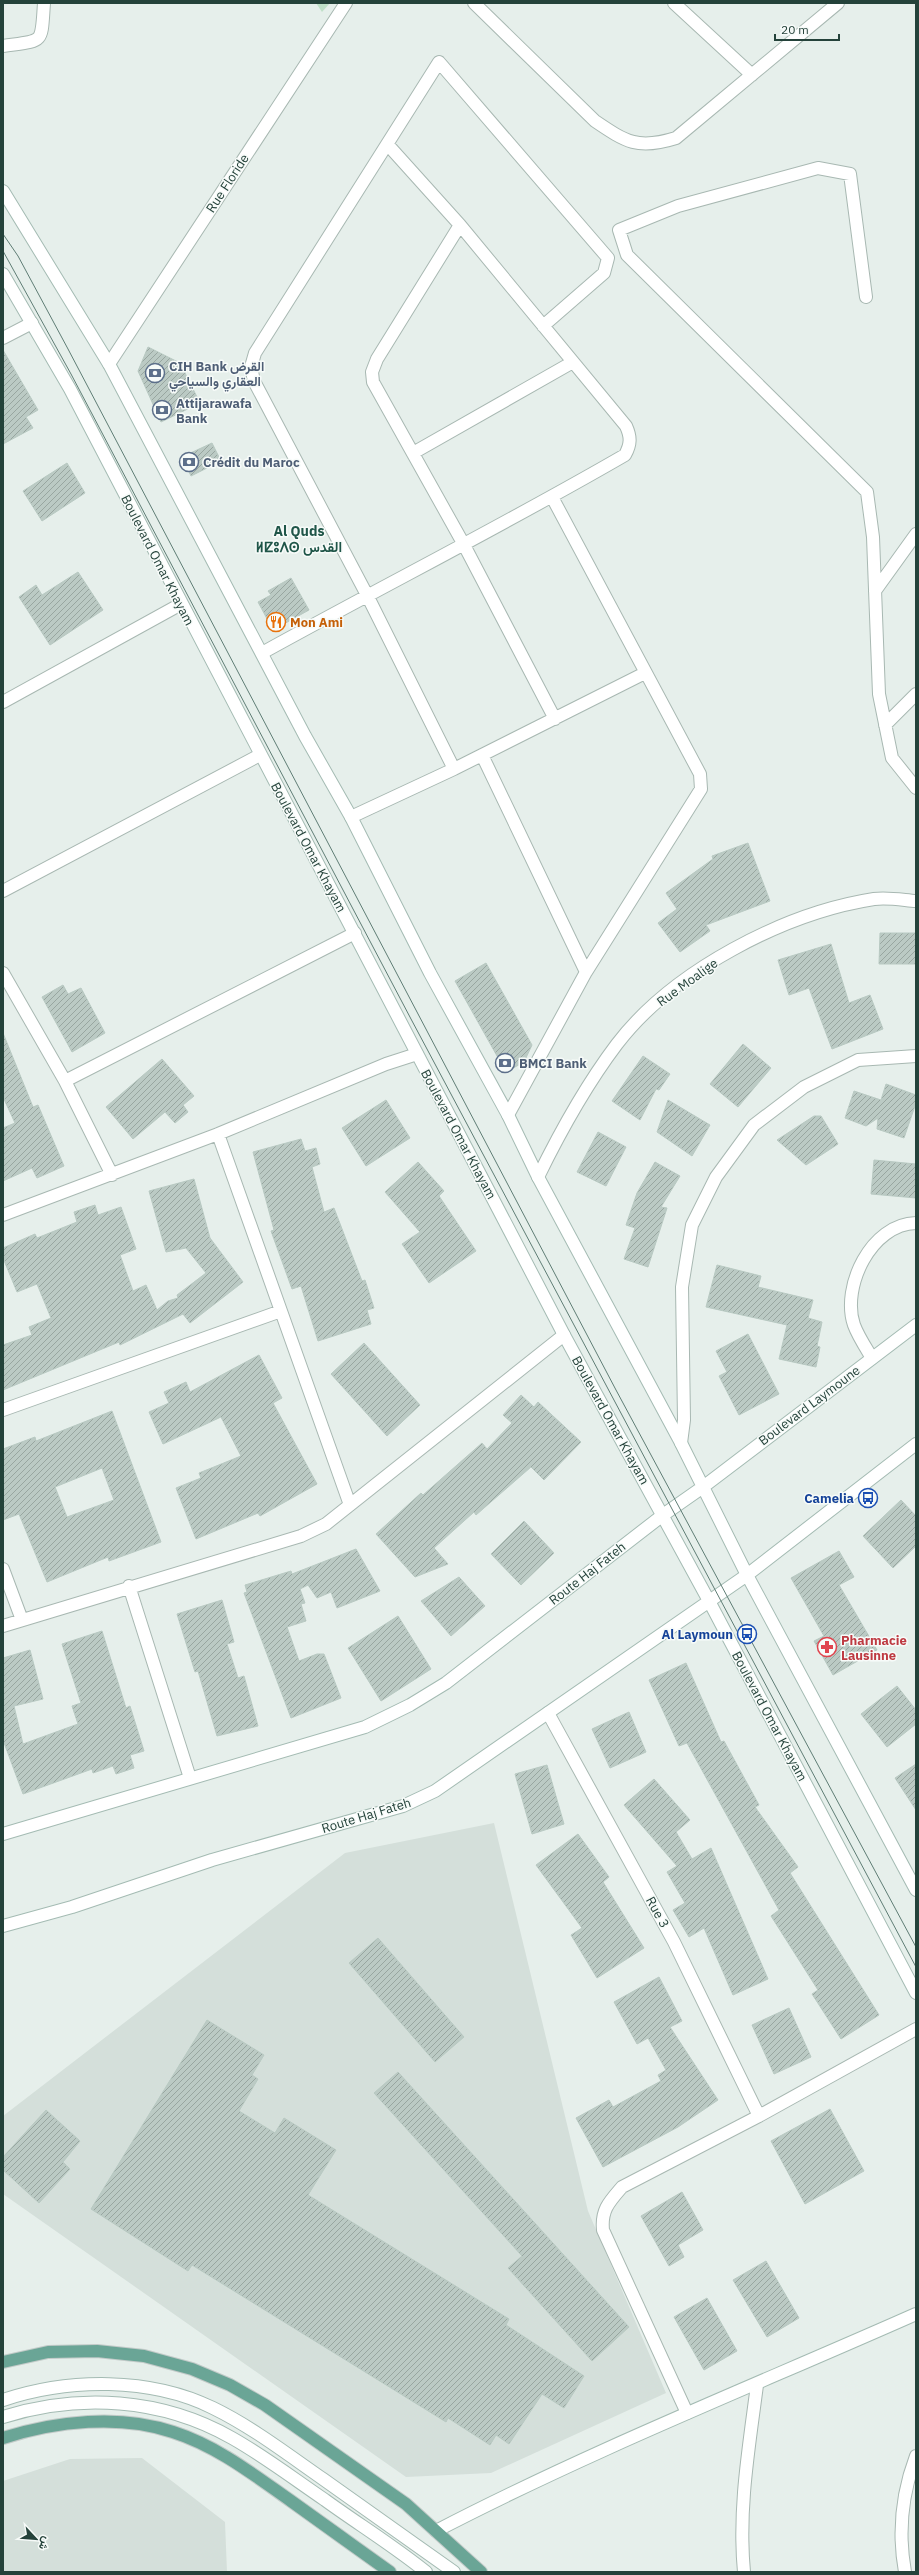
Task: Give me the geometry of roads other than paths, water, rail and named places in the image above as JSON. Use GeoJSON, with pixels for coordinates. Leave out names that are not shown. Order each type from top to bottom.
{"type":"FeatureCollection","features":[{"type":"Feature","properties":{"kind":"main road"},"geometry":{"type":"LineString","coordinates":[[3,2362],[48,2352],[97,2350],[144,2356],[192,2369],[230,2384],[265,2405],[406,2504],[481,2572]]}},
{"type":"Feature","properties":{"kind":"main road"},"geometry":{"type":"LineString","coordinates":[[3,2438],[31,2429],[77,2423],[126,2422],[174,2432],[237,2462],[390,2572]]}},
{"type":"Feature","properties":{"kind":"street"},"geometry":{"type":"LineString","coordinates":[[3,46],[34,41],[40,36],[44,27],[44,3]]}},
{"type":"Feature","properties":{"kind":"street","name":"Rue Floride"},"geometry":{"type":"LineString","coordinates":[[109,364],[346,3]]}},
{"type":"Feature","properties":{"kind":"street"},"geometry":{"type":"LineString","coordinates":[[474,3],[594,121],[615,135],[636,143],[653,145],[676,138],[838,3]]}},
{"type":"Feature","properties":{"kind":"street"},"geometry":{"type":"LineString","coordinates":[[674,3],[752,75]]}},
{"type":"Feature","properties":{"kind":"street"},"geometry":{"type":"LineString","coordinates":[[454,769],[367,595],[254,381],[251,367],[255,354],[439,62],[608,258],[604,273],[543,326]]}},
{"type":"Feature","properties":{"kind":"street"},"geometry":{"type":"LineString","coordinates":[[262,653],[463,543],[552,497],[625,455],[630,446],[630,435],[626,426],[460,225],[388,145]]}},
{"type":"Feature","properties":{"kind":"street"},"geometry":{"type":"LineString","coordinates":[[866,297],[850,174],[818,168],[678,206],[619,230],[627,255],[867,492],[873,536],[878,694],[892,758],[916,788]]}},
{"type":"Feature","properties":{"kind":"street"},"geometry":{"type":"LineString","coordinates":[[3,191],[109,364],[305,736],[351,817],[430,973],[508,1114],[538,1177],[681,1443],[747,1575],[916,1890]]}},
{"type":"Feature","properties":{"kind":"street"},"geometry":{"type":"LineString","coordinates":[[460,225],[377,359],[372,372],[373,382],[463,543],[555,719]]}},
{"type":"Feature","properties":{"kind":"street","name":"Boulevard Omar Khayam"},"geometry":{"type":"LineString","coordinates":[[3,274],[70,389],[564,1335],[709,1601],[916,1994]]}},
{"type":"Feature","properties":{"kind":"street"},"geometry":{"type":"LineString","coordinates":[[3,338],[32,323]]}},
{"type":"Feature","properties":{"kind":"street"},"geometry":{"type":"LineString","coordinates":[[413,453],[573,362]]}},
{"type":"Feature","properties":{"kind":"street"},"geometry":{"type":"LineString","coordinates":[[508,1114],[586,972],[701,790],[700,774],[552,497]]}},
{"type":"Feature","properties":{"kind":"street"},"geometry":{"type":"LineString","coordinates":[[875,591],[916,534]]}},
{"type":"Feature","properties":{"kind":"street"},"geometry":{"type":"LineString","coordinates":[[3,702],[181,604]]}},
{"type":"Feature","properties":{"kind":"street"},"geometry":{"type":"LineString","coordinates":[[351,817],[454,769],[645,673]]}},
{"type":"Feature","properties":{"kind":"street"},"geometry":{"type":"LineString","coordinates":[[885,725],[916,694]]}},
{"type":"Feature","properties":{"kind":"street"},"geometry":{"type":"LineString","coordinates":[[3,890],[260,755]]}},
{"type":"Feature","properties":{"kind":"street"},"geometry":{"type":"LineString","coordinates":[[482,755],[586,972]]}},
{"type":"Feature","properties":{"kind":"street","name":"Rue Moalige"},"geometry":{"type":"LineString","coordinates":[[538,1177],[580,1097],[618,1043],[662,997],[725,954],[803,917],[875,899],[916,901]]}},
{"type":"Feature","properties":{"kind":"street"},"geometry":{"type":"LineString","coordinates":[[66,1081],[355,933]]}},
{"type":"Feature","properties":{"kind":"street"},"geometry":{"type":"LineString","coordinates":[[3,973],[66,1081],[112,1174]]}},
{"type":"Feature","properties":{"kind":"street"},"geometry":{"type":"LineString","coordinates":[[3,1215],[218,1134],[386,1064],[417,1054]]}},
{"type":"Feature","properties":{"kind":"street"},"geometry":{"type":"LineString","coordinates":[[681,1443],[684,1420],[682,1287],[692,1225],[716,1177],[754,1125],[804,1087],[858,1060],[916,1056]]}},
{"type":"Feature","properties":{"kind":"street"},"geometry":{"type":"LineString","coordinates":[[218,1134],[350,1505]]}},
{"type":"Feature","properties":{"kind":"street"},"geometry":{"type":"LineString","coordinates":[[872,1358],[854,1325],[851,1304],[856,1274],[871,1248],[889,1232],[916,1223]]}},
{"type":"Feature","properties":{"kind":"street"},"geometry":{"type":"LineString","coordinates":[[3,1410],[281,1311]]}},
{"type":"Feature","properties":{"kind":"street","name":"Boulevard Laymoune"},"geometry":{"type":"LineString","coordinates":[[703,1487],[916,1325]]}},
{"type":"Feature","properties":{"kind":"street"},"geometry":{"type":"LineString","coordinates":[[3,1626],[129,1586],[301,1536],[326,1524],[564,1335]]}},
{"type":"Feature","properties":{"kind":"street"},"geometry":{"type":"LineString","coordinates":[[747,1575],[915,1446]]}},
{"type":"Feature","properties":{"kind":"street","name":"Route Haj Fateh"},"geometry":{"type":"LineString","coordinates":[[3,1834],[364,1727],[410,1705],[446,1683],[663,1515],[703,1487]]}},
{"type":"Feature","properties":{"kind":"street"},"geometry":{"type":"LineString","coordinates":[[3,1569],[22,1620]]}},
{"type":"Feature","properties":{"kind":"street","name":"Route Haj Fateh"},"geometry":{"type":"LineString","coordinates":[[3,1926],[72,1907],[212,1860],[403,1806],[435,1791],[747,1575]]}},
{"type":"Feature","properties":{"kind":"street"},"geometry":{"type":"LineString","coordinates":[[129,1586],[190,1778]]}},
{"type":"Feature","properties":{"kind":"street","name":"Rue 3"},"geometry":{"type":"LineString","coordinates":[[548,1713],[674,1942],[759,2116]]}},
{"type":"Feature","properties":{"kind":"street"},"geometry":{"type":"LineString","coordinates":[[687,2413],[603,2230],[602,2217],[606,2204],[622,2187],[759,2116],[916,2029]]}},
{"type":"Feature","properties":{"kind":"street"},"geometry":{"type":"LineString","coordinates":[[436,2531],[499,2498],[687,2413],[757,2385],[916,2314]]}},
{"type":"Feature","properties":{"kind":"street"},"geometry":{"type":"LineString","coordinates":[[3,2400],[53,2387],[88,2384],[128,2386],[169,2393],[211,2407],[242,2423],[276,2446],[454,2572]]}},
{"type":"Feature","properties":{"kind":"street"},"geometry":{"type":"LineString","coordinates":[[744,2572],[742,2538],[744,2487],[757,2385]]}},
{"type":"Feature","properties":{"kind":"street"},"geometry":{"type":"LineString","coordinates":[[3,2417],[58,2403],[90,2401],[126,2404],[165,2411],[201,2423],[232,2438],[268,2461],[426,2572]]}},
{"type":"Feature","properties":{"kind":"street"},"geometry":{"type":"LineString","coordinates":[[905,2572],[902,2556],[902,2515],[909,2476],[916,2456]]}},
{"type":"Feature","properties":{"kind":"tram line"},"geometry":{"type":"LineString","coordinates":[[3,234],[18,256],[68,349],[616,1390],[916,1947]]}},
{"type":"Feature","properties":{"kind":"tram line"},"geometry":{"type":"LineString","coordinates":[[3,251],[71,374],[411,1019],[916,1967]]}},
{"type":"Feature","properties":{"kind":"place","name":"CIH Bank القرض العقاري والسياحي"},"geometry":{"type":"Point","coordinates":[155,373]}},
{"type":"Feature","properties":{"kind":"place","name":"Attijarawafa Bank"},"geometry":{"type":"Point","coordinates":[162,410]}},
{"type":"Feature","properties":{"kind":"place","name":"Crédit du Maroc"},"geometry":{"type":"Point","coordinates":[189,462]}},
{"type":"Feature","properties":{"kind":"place","name":"Mon Ami"},"geometry":{"type":"Point","coordinates":[276,622]}},
{"type":"Feature","properties":{"kind":"place","name":"BMCI Bank"},"geometry":{"type":"Point","coordinates":[505,1063]}},
{"type":"Feature","properties":{"kind":"place","name":"Camelia"},"geometry":{"type":"Point","coordinates":[868,1498]}},
{"type":"Feature","properties":{"kind":"place","name":"Al Laymoun"},"geometry":{"type":"Point","coordinates":[747,1634]}},
{"type":"Feature","properties":{"kind":"place","name":"Pharmacie Lausinne"},"geometry":{"type":"Point","coordinates":[827,1647]}},
{"type":"Feature","properties":{"kind":"district","name":"Al Quds ⵍⵇⵓⴷⵙ القدس"},"geometry":{"type":"Point","coordinates":[299,540]}}]}
